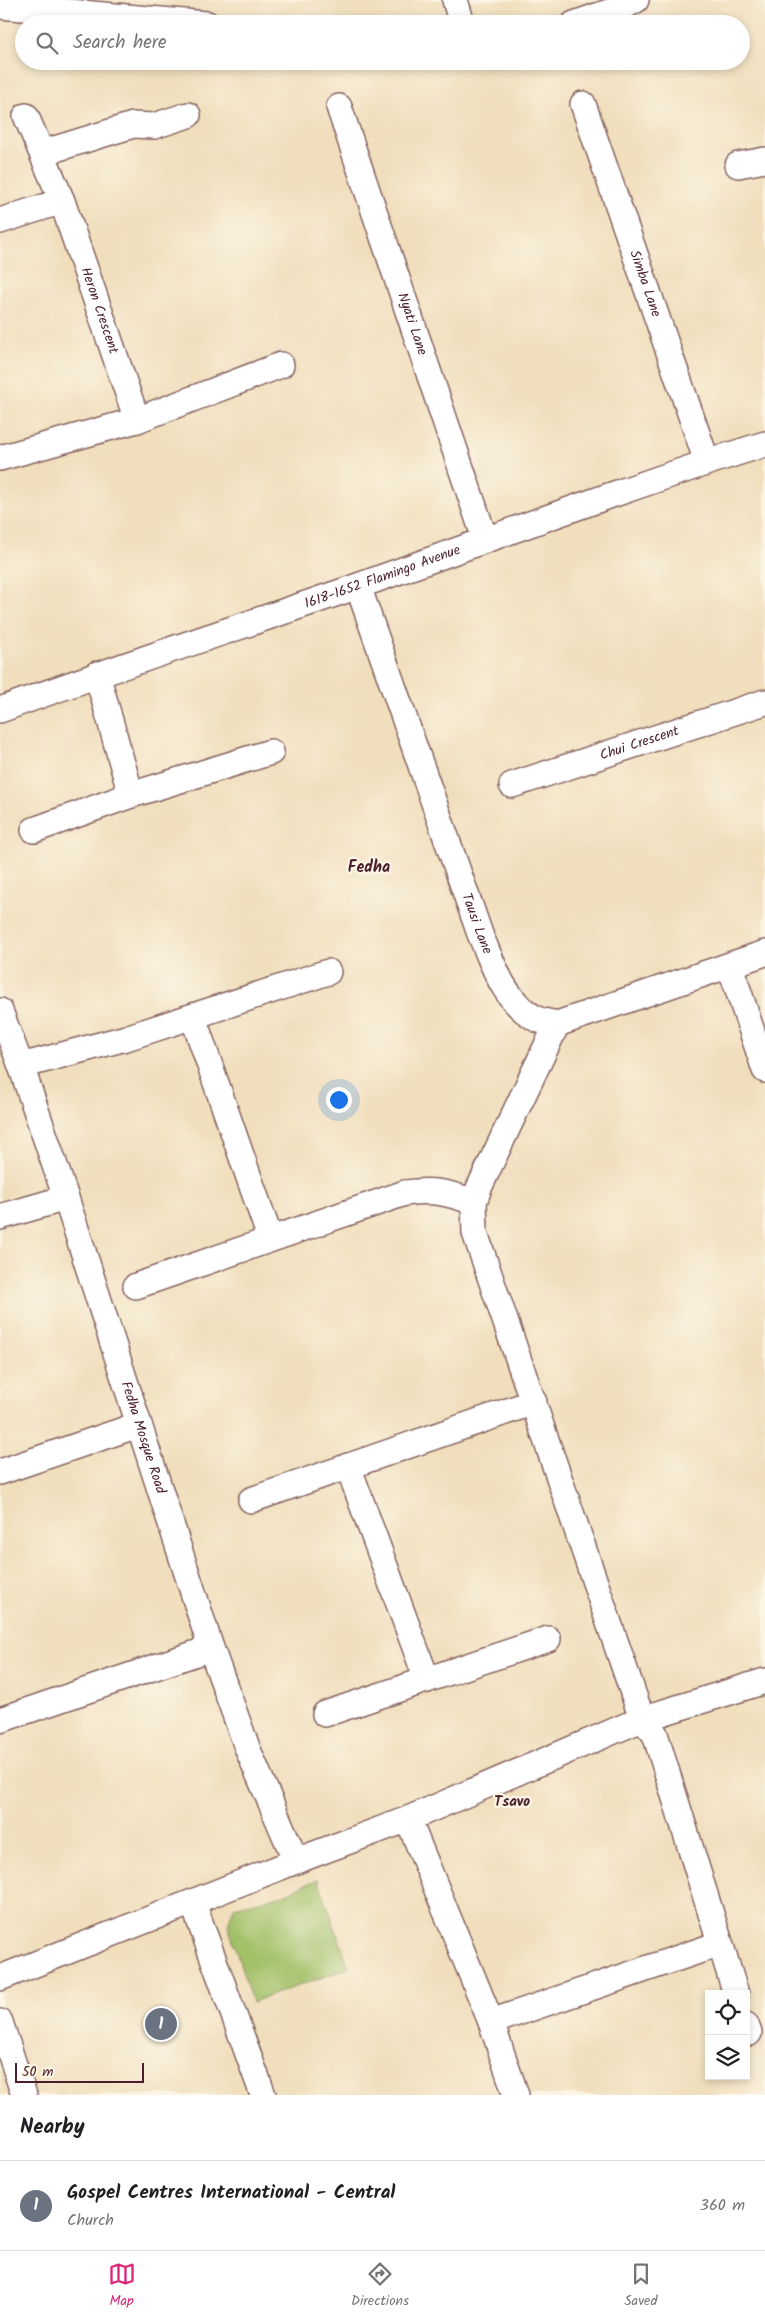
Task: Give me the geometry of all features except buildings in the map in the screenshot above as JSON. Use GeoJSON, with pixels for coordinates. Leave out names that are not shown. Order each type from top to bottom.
{"type":"FeatureCollection","features":[{"type":"Feature","properties":{"kind":"street"},"geometry":{"type":"LineString","coordinates":[[455,0],[459,15]]}},
{"type":"Feature","properties":{"kind":"street"},"geometry":{"type":"LineString","coordinates":[[602,15],[623,8],[636,0]]}},
{"type":"Feature","properties":{"kind":"street"},"geometry":{"type":"LineString","coordinates":[[0,6],[113,7],[157,15]]}},
{"type":"Feature","properties":{"kind":"street","name":"Simba Lane"},"geometry":{"type":"LineString","coordinates":[[583,104],[707,462]]}},
{"type":"Feature","properties":{"kind":"street","name":"Nyati Lane"},"geometry":{"type":"LineString","coordinates":[[339,107],[485,539]]}},
{"type":"Feature","properties":{"kind":"street"},"geometry":{"type":"LineString","coordinates":[[42,153],[133,125],[154,126],[188,114]]}},
{"type":"Feature","properties":{"kind":"street","name":"Heron Crescent"},"geometry":{"type":"LineString","coordinates":[[26,116],[62,201],[137,420]]}},
{"type":"Feature","properties":{"kind":"street"},"geometry":{"type":"LineString","coordinates":[[738,165],[765,160]]}},
{"type":"Feature","properties":{"kind":"street"},"geometry":{"type":"LineString","coordinates":[[0,221],[62,201]]}},
{"type":"Feature","properties":{"kind":"street"},"geometry":{"type":"LineString","coordinates":[[0,458],[137,420],[282,365]]}},
{"type":"Feature","properties":{"kind":"street","name":"1618-1652 Flamingo Avenue"},"geometry":{"type":"LineString","coordinates":[[0,710],[97,674],[358,586],[485,539],[707,462],[765,444]]}},
{"type":"Feature","properties":{"kind":"street","name":"Tausi Lane"},"geometry":{"type":"LineString","coordinates":[[358,586],[480,934],[499,980],[518,1004],[535,1019],[558,1024]]}},
{"type":"Feature","properties":{"kind":"street"},"geometry":{"type":"LineString","coordinates":[[97,674],[131,795]]}},
{"type":"Feature","properties":{"kind":"street","name":"Chui Crescent"},"geometry":{"type":"LineString","coordinates":[[512,785],[765,702]]}},
{"type":"Feature","properties":{"kind":"street"},"geometry":{"type":"LineString","coordinates":[[34,830],[131,795],[271,752]]}},
{"type":"Feature","properties":{"kind":"street"},"geometry":{"type":"LineString","coordinates":[[735,1990],[660,1751],[654,1734],[642,1719],[475,1233],[474,1202],[558,1024],[730,966],[765,952]]}},
{"type":"Feature","properties":{"kind":"street"},"geometry":{"type":"LineString","coordinates":[[730,966],[765,1070]]}},
{"type":"Feature","properties":{"kind":"street"},"geometry":{"type":"LineString","coordinates":[[21,1066],[126,1038],[328,972]]}},
{"type":"Feature","properties":{"kind":"street","name":"Fedha Mosque Road"},"geometry":{"type":"LineString","coordinates":[[0,1011],[66,1198],[211,1648],[248,1750],[296,1861]]}},
{"type":"Feature","properties":{"kind":"street"},"geometry":{"type":"LineString","coordinates":[[193,1017],[270,1238]]}},
{"type":"Feature","properties":{"kind":"street"},"geometry":{"type":"LineString","coordinates":[[136,1286],[270,1238],[406,1193],[426,1190],[446,1192],[474,1202]]}},
{"type":"Feature","properties":{"kind":"street"},"geometry":{"type":"LineString","coordinates":[[0,1217],[66,1198]]}},
{"type":"Feature","properties":{"kind":"street"},"geometry":{"type":"LineString","coordinates":[[251,1500],[534,1402]]}},
{"type":"Feature","properties":{"kind":"street"},"geometry":{"type":"LineString","coordinates":[[0,1472],[138,1425]]}},
{"type":"Feature","properties":{"kind":"street"},"geometry":{"type":"LineString","coordinates":[[348,1466],[427,1680]]}},
{"type":"Feature","properties":{"kind":"street"},"geometry":{"type":"LineString","coordinates":[[325,1714],[548,1639]]}},
{"type":"Feature","properties":{"kind":"street"},"geometry":{"type":"LineString","coordinates":[[0,1720],[211,1648]]}},
{"type":"Feature","properties":{"kind":"street"},"geometry":{"type":"LineString","coordinates":[[0,1978],[296,1861],[408,1819],[642,1719],[765,1682]]}},
{"type":"Feature","properties":{"kind":"street"},"geometry":{"type":"LineString","coordinates":[[408,1819],[491,2022],[516,2095]]}},
{"type":"Feature","properties":{"kind":"street"},"geometry":{"type":"LineString","coordinates":[[193,1902],[263,2095]]}},
{"type":"Feature","properties":{"kind":"street"},"geometry":{"type":"LineString","coordinates":[[491,2022],[719,1944]]}},
{"type":"Feature","properties":{"kind":"street"},"geometry":{"type":"LineString","coordinates":[[0,2022],[24,2095]]}},
{"type":"Feature","properties":{"kind":"green space"},"geometry":{"type":"Polygon","coordinates":[[[318,1879],[349,1968],[252,2002],[228,1925],[234,1907],[279,1896],[318,1879]]]}},
{"type":"Feature","properties":{"kind":"place","name":"Gospel Centres International - Central"},"geometry":{"type":"Point","coordinates":[161,2024]}},
{"type":"Feature","properties":{"kind":"district","name":"Fedha"},"geometry":{"type":"Point","coordinates":[369,867]}},
{"type":"Feature","properties":{"kind":"district","name":"Tsavo"},"geometry":{"type":"Point","coordinates":[512,1802]}}]}
